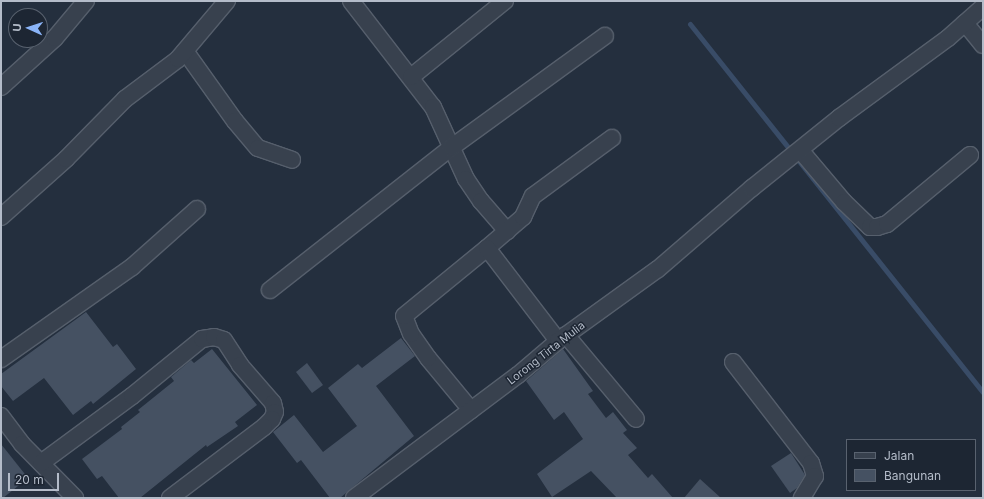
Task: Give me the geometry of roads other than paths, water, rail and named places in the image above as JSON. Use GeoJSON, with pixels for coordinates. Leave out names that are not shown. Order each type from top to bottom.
{"type":"FeatureCollection","features":[{"type":"Feature","properties":{"kind":"street"},"geometry":{"type":"LineString","coordinates":[[1,87],[55,38],[86,1]]}},
{"type":"Feature","properties":{"kind":"street"},"geometry":{"type":"LineString","coordinates":[[1,217],[66,160],[125,100],[178,59],[227,1]]}},
{"type":"Feature","properties":{"kind":"street"},"geometry":{"type":"LineString","coordinates":[[351,1],[433,107],[466,179],[481,201],[507,231]]}},
{"type":"Feature","properties":{"kind":"street"},"geometry":{"type":"LineString","coordinates":[[411,77],[505,1]]}},
{"type":"Feature","properties":{"kind":"street","name":"Lorong Tirta Mulia"},"geometry":{"type":"LineString","coordinates":[[354,498],[518,375],[562,338],[658,269],[752,188],[965,23],[983,7]]}},
{"type":"Feature","properties":{"kind":"street"},"geometry":{"type":"LineString","coordinates":[[965,23],[983,44]]}},
{"type":"Feature","properties":{"kind":"street"},"geometry":{"type":"LineString","coordinates":[[270,290],[452,147],[605,36]]}},
{"type":"Feature","properties":{"kind":"street"},"geometry":{"type":"LineString","coordinates":[[185,51],[234,121],[258,148],[292,160]]}},
{"type":"Feature","properties":{"kind":"street"},"geometry":{"type":"LineString","coordinates":[[470,410],[411,334],[404,316],[507,231],[527,212],[533,196],[612,138]]}},
{"type":"Feature","properties":{"kind":"street"},"geometry":{"type":"LineString","coordinates":[[799,151],[844,202],[870,227],[888,224],[970,155]]}},
{"type":"Feature","properties":{"kind":"street"},"geometry":{"type":"LineString","coordinates":[[1,359],[132,267],[197,209]]}},
{"type":"Feature","properties":{"kind":"street"},"geometry":{"type":"LineString","coordinates":[[487,248],[562,338],[636,419]]}},
{"type":"Feature","properties":{"kind":"street"},"geometry":{"type":"LineString","coordinates":[[41,463],[132,396],[202,339],[214,337],[224,340],[240,365],[273,403],[275,412],[272,419],[264,427],[170,498]]}},
{"type":"Feature","properties":{"kind":"street"},"geometry":{"type":"LineString","coordinates":[[733,362],[811,463],[815,476],[802,498]]}},
{"type":"Feature","properties":{"kind":"street"},"geometry":{"type":"LineString","coordinates":[[1,416],[22,444],[72,497]]}},
{"type":"Feature","properties":{"kind":"waterway"},"geometry":{"type":"LineString","coordinates":[[690,24],[983,392]]}}]}
